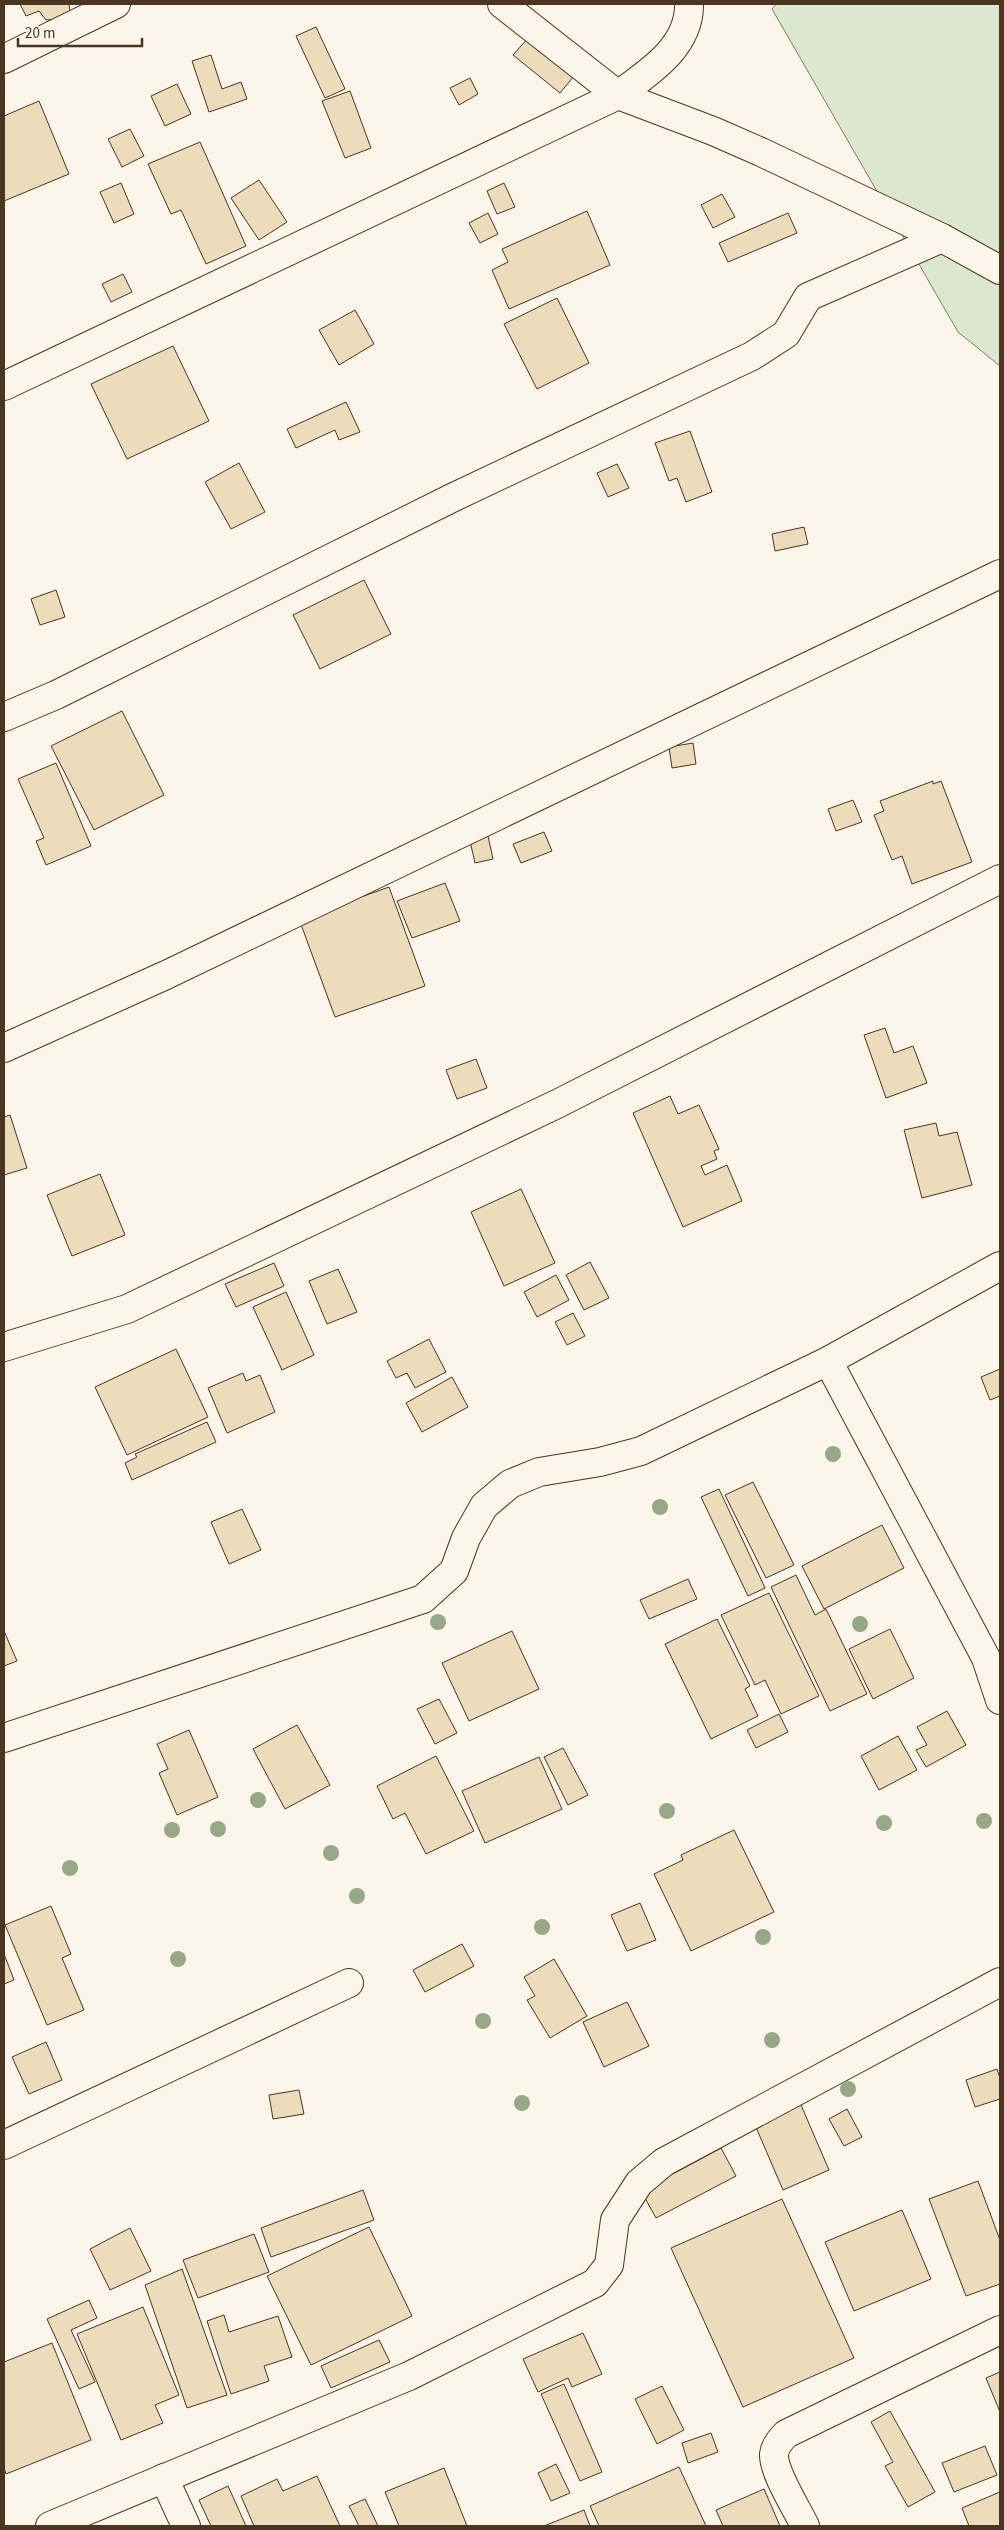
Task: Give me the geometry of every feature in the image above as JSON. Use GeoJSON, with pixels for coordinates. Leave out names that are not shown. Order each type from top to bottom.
{"type":"FeatureCollection","features":[{"type":"Feature","properties":{"kind":"street"},"geometry":{"type":"LineString","coordinates":[[4,59],[116,4]]}},
{"type":"Feature","properties":{"kind":"street"},"geometry":{"type":"LineString","coordinates":[[502,4],[618,95],[713,130],[942,238],[1000,270]]}},
{"type":"Feature","properties":{"kind":"street"},"geometry":{"type":"LineString","coordinates":[[4,386],[618,95],[659,66],[677,42],[690,14],[689,4]]}},
{"type":"Feature","properties":{"kind":"street"},"geometry":{"type":"LineString","coordinates":[[4,717],[56,695],[454,497],[752,356],[786,334],[808,297],[942,238]]}},
{"type":"Feature","properties":{"kind":"street"},"geometry":{"type":"LineString","coordinates":[[4,1048],[175,971],[1000,574]]}},
{"type":"Feature","properties":{"kind":"street"},"geometry":{"type":"LineString","coordinates":[[4,1347],[128,1309],[558,1104],[1000,879]]}},
{"type":"Feature","properties":{"kind":"street"},"geometry":{"type":"LineString","coordinates":[[4,1738],[423,1599],[454,1571],[466,1538],[484,1506],[510,1484],[539,1472],[600,1462],[640,1451],[828,1361],[1000,1266]]}},
{"type":"Feature","properties":{"kind":"street"},"geometry":{"type":"LineString","coordinates":[[828,1361],[986,1658],[1000,1700]]}},
{"type":"Feature","properties":{"kind":"street"},"geometry":{"type":"LineString","coordinates":[[50,2526],[409,2376],[595,2283],[609,2265],[615,2220],[639,2183],[664,2162],[1000,1982]]}},
{"type":"Feature","properties":{"kind":"street"},"geometry":{"type":"LineString","coordinates":[[4,2146],[350,1983]]}},
{"type":"Feature","properties":{"kind":"street"},"geometry":{"type":"LineString","coordinates":[[805,2526],[778,2470],[774,2454],[779,2441],[786,2434],[1000,2330]]}},
{"type":"Feature","properties":{"kind":"street"},"geometry":{"type":"LineString","coordinates":[[164,2478],[186,2526]]}},
{"type":"Feature","properties":{"kind":"green space"},"geometry":{"type":"Polygon","coordinates":[[[776,4],[1000,4],[1000,366],[958,332],[772,9],[776,4]]]}},
{"type":"Feature","properties":{"kind":"building"},"geometry":{"type":"Polygon","coordinates":[[[20,4],[69,4],[70,12],[62,19],[46,20],[39,11],[26,16],[20,4]]]}},
{"type":"Feature","properties":{"kind":"building"},"geometry":{"type":"Polygon","coordinates":[[[316,27],[345,89],[325,98],[296,36],[316,27]]]}},
{"type":"Feature","properties":{"kind":"building"},"geometry":{"type":"Polygon","coordinates":[[[529,37],[574,76],[560,93],[513,55],[529,37]]]}},
{"type":"Feature","properties":{"kind":"building"},"geometry":{"type":"Polygon","coordinates":[[[211,55],[222,89],[241,82],[247,99],[209,112],[192,61],[211,55]]]}},
{"type":"Feature","properties":{"kind":"building"},"geometry":{"type":"Polygon","coordinates":[[[470,78],[478,94],[459,105],[450,88],[470,78]]]}},
{"type":"Feature","properties":{"kind":"building"},"geometry":{"type":"Polygon","coordinates":[[[177,84],[191,114],[165,126],[151,96],[177,84]]]}},
{"type":"Feature","properties":{"kind":"building"},"geometry":{"type":"Polygon","coordinates":[[[350,91],[371,148],[345,158],[322,101],[350,91]]]}},
{"type":"Feature","properties":{"kind":"building"},"geometry":{"type":"Polygon","coordinates":[[[39,101],[69,174],[4,201],[4,116],[39,101]]]}},
{"type":"Feature","properties":{"kind":"building"},"geometry":{"type":"Polygon","coordinates":[[[130,129],[144,156],[122,167],[108,139],[130,129]]]}},
{"type":"Feature","properties":{"kind":"building"},"geometry":{"type":"Polygon","coordinates":[[[200,142],[246,246],[206,264],[181,210],[171,214],[148,164],[200,142]]]}},
{"type":"Feature","properties":{"kind":"building"},"geometry":{"type":"Polygon","coordinates":[[[259,180],[287,222],[259,240],[231,198],[259,180]]]}},
{"type":"Feature","properties":{"kind":"building"},"geometry":{"type":"Polygon","coordinates":[[[121,183],[134,214],[114,223],[100,192],[121,183]]]}},
{"type":"Feature","properties":{"kind":"building"},"geometry":{"type":"Polygon","coordinates":[[[504,183],[515,207],[497,214],[487,191],[504,183]]]}},
{"type":"Feature","properties":{"kind":"building"},"geometry":{"type":"Polygon","coordinates":[[[722,194],[735,217],[713,228],[701,205],[722,194]]]}},
{"type":"Feature","properties":{"kind":"building"},"geometry":{"type":"Polygon","coordinates":[[[587,211],[610,265],[509,309],[492,270],[508,262],[502,249],[587,211]]]}},
{"type":"Feature","properties":{"kind":"building"},"geometry":{"type":"Polygon","coordinates":[[[488,213],[498,234],[480,243],[469,223],[488,213]]]}},
{"type":"Feature","properties":{"kind":"building"},"geometry":{"type":"Polygon","coordinates":[[[788,213],[797,233],[728,262],[719,243],[788,213]]]}},
{"type":"Feature","properties":{"kind":"building"},"geometry":{"type":"Polygon","coordinates":[[[123,274],[132,292],[111,302],[102,284],[123,274]]]}},
{"type":"Feature","properties":{"kind":"building"},"geometry":{"type":"Polygon","coordinates":[[[557,298],[589,363],[537,389],[504,324],[557,298]]]}},
{"type":"Feature","properties":{"kind":"building"},"geometry":{"type":"Polygon","coordinates":[[[355,310],[374,344],[339,365],[319,330],[355,310]]]}},
{"type":"Feature","properties":{"kind":"building"},"geometry":{"type":"Polygon","coordinates":[[[173,346],[209,421],[127,459],[91,384],[173,346]]]}},
{"type":"Feature","properties":{"kind":"building"},"geometry":{"type":"Polygon","coordinates":[[[346,402],[360,432],[339,440],[335,430],[296,448],[287,429],[346,402]]]}},
{"type":"Feature","properties":{"kind":"building"},"geometry":{"type":"Polygon","coordinates":[[[690,431],[712,492],[686,502],[677,478],[669,481],[655,443],[690,431]]]}},
{"type":"Feature","properties":{"kind":"building"},"geometry":{"type":"Polygon","coordinates":[[[239,463],[265,512],[231,529],[205,482],[239,463]]]}},
{"type":"Feature","properties":{"kind":"building"},"geometry":{"type":"Polygon","coordinates":[[[617,464],[629,488],[608,497],[597,473],[617,464]]]}},
{"type":"Feature","properties":{"kind":"building"},"geometry":{"type":"Polygon","coordinates":[[[804,527],[808,544],[775,551],[772,534],[804,527]]]}},
{"type":"Feature","properties":{"kind":"building"},"geometry":{"type":"Polygon","coordinates":[[[364,580],[391,634],[320,669],[293,615],[364,580]]]}},
{"type":"Feature","properties":{"kind":"building"},"geometry":{"type":"Polygon","coordinates":[[[56,590],[65,617],[40,625],[31,599],[56,590]]]}},
{"type":"Feature","properties":{"kind":"building"},"geometry":{"type":"Polygon","coordinates":[[[122,711],[164,795],[94,830],[51,746],[122,711]]]}},
{"type":"Feature","properties":{"kind":"building"},"geometry":{"type":"Polygon","coordinates":[[[693,743],[696,764],[672,768],[669,747],[693,743]]]}},
{"type":"Feature","properties":{"kind":"building"},"geometry":{"type":"Polygon","coordinates":[[[56,763],[91,846],[46,865],[36,841],[44,838],[18,779],[56,763]]]}},
{"type":"Feature","properties":{"kind":"building"},"geometry":{"type":"Polygon","coordinates":[[[933,781],[933,784],[941,781],[972,862],[912,884],[902,856],[892,860],[874,815],[884,811],[880,801],[933,781]]]}},
{"type":"Feature","properties":{"kind":"building"},"geometry":{"type":"Polygon","coordinates":[[[853,800],[862,822],[836,831],[828,809],[853,800]]]}},
{"type":"Feature","properties":{"kind":"building"},"geometry":{"type":"Polygon","coordinates":[[[486,827],[493,859],[475,863],[468,832],[486,827]]]}},
{"type":"Feature","properties":{"kind":"building"},"geometry":{"type":"Polygon","coordinates":[[[544,832],[552,851],[521,863],[513,844],[544,832]]]}},
{"type":"Feature","properties":{"kind":"building"},"geometry":{"type":"Polygon","coordinates":[[[445,883],[460,921],[412,938],[397,901],[445,883]]]}},
{"type":"Feature","properties":{"kind":"building"},"geometry":{"type":"Polygon","coordinates":[[[389,887],[425,986],[335,1017],[299,919],[389,887]]]}},
{"type":"Feature","properties":{"kind":"building"},"geometry":{"type":"Polygon","coordinates":[[[885,1028],[894,1053],[913,1046],[927,1083],[886,1098],[864,1035],[885,1028]]]}},
{"type":"Feature","properties":{"kind":"building"},"geometry":{"type":"Polygon","coordinates":[[[476,1059],[487,1088],[457,1099],[446,1070],[476,1059]]]}},
{"type":"Feature","properties":{"kind":"building"},"geometry":{"type":"Polygon","coordinates":[[[670,1096],[678,1114],[699,1105],[719,1149],[714,1151],[717,1159],[701,1166],[705,1175],[727,1165],[742,1201],[683,1227],[633,1113],[670,1096]]]}},
{"type":"Feature","properties":{"kind":"building"},"geometry":{"type":"Polygon","coordinates":[[[10,1115],[27,1168],[4,1175],[4,1117],[10,1115]]]}},
{"type":"Feature","properties":{"kind":"building"},"geometry":{"type":"Polygon","coordinates":[[[936,1123],[939,1136],[957,1132],[972,1185],[922,1198],[904,1130],[936,1123]]]}},
{"type":"Feature","properties":{"kind":"building"},"geometry":{"type":"Polygon","coordinates":[[[100,1174],[125,1235],[72,1256],[47,1195],[100,1174]]]}},
{"type":"Feature","properties":{"kind":"building"},"geometry":{"type":"Polygon","coordinates":[[[521,1189],[555,1263],[504,1286],[471,1212],[521,1189]]]}},
{"type":"Feature","properties":{"kind":"building"},"geometry":{"type":"Polygon","coordinates":[[[590,1262],[609,1298],[584,1310],[566,1275],[590,1262]]]}},
{"type":"Feature","properties":{"kind":"building"},"geometry":{"type":"Polygon","coordinates":[[[274,1263],[284,1286],[236,1307],[225,1284],[274,1263]]]}},
{"type":"Feature","properties":{"kind":"building"},"geometry":{"type":"Polygon","coordinates":[[[338,1269],[357,1312],[327,1324],[309,1281],[338,1269]]]}},
{"type":"Feature","properties":{"kind":"building"},"geometry":{"type":"Polygon","coordinates":[[[556,1275],[569,1300],[537,1317],[524,1292],[556,1275]]]}},
{"type":"Feature","properties":{"kind":"building"},"geometry":{"type":"Polygon","coordinates":[[[286,1292],[314,1355],[282,1370],[253,1307],[286,1292]]]}},
{"type":"Feature","properties":{"kind":"building"},"geometry":{"type":"Polygon","coordinates":[[[573,1313],[585,1336],[567,1345],[555,1322],[573,1313]]]}},
{"type":"Feature","properties":{"kind":"building"},"geometry":{"type":"Polygon","coordinates":[[[429,1339],[446,1372],[415,1388],[407,1373],[396,1378],[387,1361],[429,1339]]]}},
{"type":"Feature","properties":{"kind":"building"},"geometry":{"type":"Polygon","coordinates":[[[176,1349],[208,1417],[127,1455],[95,1387],[176,1349]]]}},
{"type":"Feature","properties":{"kind":"building"},"geometry":{"type":"Polygon","coordinates":[[[1000,1369],[1000,1396],[990,1400],[981,1377],[1000,1369]]]}},
{"type":"Feature","properties":{"kind":"building"},"geometry":{"type":"Polygon","coordinates":[[[243,1373],[246,1381],[260,1375],[275,1412],[227,1433],[208,1388],[243,1373]]]}},
{"type":"Feature","properties":{"kind":"building"},"geometry":{"type":"Polygon","coordinates":[[[452,1377],[468,1407],[422,1432],[406,1403],[452,1377]]]}},
{"type":"Feature","properties":{"kind":"building"},"geometry":{"type":"Polygon","coordinates":[[[207,1422],[216,1442],[132,1480],[125,1463],[137,1457],[135,1454],[207,1422]]]}},
{"type":"Feature","properties":{"kind":"building"},"geometry":{"type":"Polygon","coordinates":[[[753,1482],[794,1565],[766,1578],[725,1495],[753,1482]]]}},
{"type":"Feature","properties":{"kind":"building"},"geometry":{"type":"Polygon","coordinates":[[[719,1489],[765,1588],[748,1596],[701,1497],[719,1489]]]}},
{"type":"Feature","properties":{"kind":"building"},"geometry":{"type":"Polygon","coordinates":[[[242,1509],[261,1550],[229,1564],[211,1522],[242,1509]]]}},
{"type":"Feature","properties":{"kind":"building"},"geometry":{"type":"Polygon","coordinates":[[[882,1525],[904,1568],[824,1609],[802,1566],[882,1525]]]}},
{"type":"Feature","properties":{"kind":"building"},"geometry":{"type":"Polygon","coordinates":[[[796,1575],[815,1615],[826,1609],[867,1694],[830,1711],[771,1587],[796,1575]]]}},
{"type":"Feature","properties":{"kind":"building"},"geometry":{"type":"Polygon","coordinates":[[[688,1579],[697,1599],[649,1619],[640,1600],[688,1579]]]}},
{"type":"Feature","properties":{"kind":"building"},"geometry":{"type":"Polygon","coordinates":[[[769,1593],[819,1696],[781,1714],[765,1680],[755,1685],[721,1615],[769,1593]]]}},
{"type":"Feature","properties":{"kind":"building"},"geometry":{"type":"Polygon","coordinates":[[[717,1619],[750,1686],[745,1689],[758,1716],[711,1739],[665,1644],[717,1619]]]}},
{"type":"Feature","properties":{"kind":"building"},"geometry":{"type":"Polygon","coordinates":[[[890,1629],[914,1678],[873,1699],[849,1649],[890,1629]]]}},
{"type":"Feature","properties":{"kind":"building"},"geometry":{"type":"Polygon","coordinates":[[[4,1631],[17,1661],[4,1666],[4,1631]]]}},
{"type":"Feature","properties":{"kind":"building"},"geometry":{"type":"Polygon","coordinates":[[[512,1631],[539,1689],[469,1721],[442,1663],[512,1631]]]}},
{"type":"Feature","properties":{"kind":"building"},"geometry":{"type":"Polygon","coordinates":[[[439,1699],[457,1733],[435,1744],[417,1709],[439,1699]]]}},
{"type":"Feature","properties":{"kind":"building"},"geometry":{"type":"Polygon","coordinates":[[[947,1711],[966,1745],[926,1767],[916,1750],[927,1745],[917,1727],[947,1711]]]}},
{"type":"Feature","properties":{"kind":"building"},"geometry":{"type":"Polygon","coordinates":[[[779,1714],[788,1732],[756,1748],[747,1730],[779,1714]]]}},
{"type":"Feature","properties":{"kind":"building"},"geometry":{"type":"Polygon","coordinates":[[[297,1725],[330,1785],[285,1809],[253,1749],[297,1725]]]}},
{"type":"Feature","properties":{"kind":"building"},"geometry":{"type":"Polygon","coordinates":[[[189,1730],[218,1797],[177,1815],[159,1773],[168,1769],[157,1744],[189,1730]]]}},
{"type":"Feature","properties":{"kind":"building"},"geometry":{"type":"Polygon","coordinates":[[[898,1736],[917,1770],[879,1790],[861,1756],[898,1736]]]}},
{"type":"Feature","properties":{"kind":"building"},"geometry":{"type":"Polygon","coordinates":[[[563,1748],[588,1795],[568,1805],[544,1757],[563,1748]]]}},
{"type":"Feature","properties":{"kind":"building"},"geometry":{"type":"Polygon","coordinates":[[[436,1756],[474,1831],[426,1854],[405,1813],[393,1819],[377,1786],[436,1756]]]}},
{"type":"Feature","properties":{"kind":"building"},"geometry":{"type":"Polygon","coordinates":[[[539,1757],[562,1809],[485,1843],[462,1791],[539,1757]]]}},
{"type":"Feature","properties":{"kind":"building"},"geometry":{"type":"Polygon","coordinates":[[[734,1830],[774,1912],[691,1951],[654,1874],[683,1860],[681,1855],[734,1830]]]}},
{"type":"Feature","properties":{"kind":"building"},"geometry":{"type":"Polygon","coordinates":[[[640,1903],[656,1940],[627,1951],[611,1915],[640,1903]]]}},
{"type":"Feature","properties":{"kind":"building"},"geometry":{"type":"Polygon","coordinates":[[[51,1906],[71,1954],[62,1958],[84,2010],[47,2025],[5,1925],[51,1906]]]}},
{"type":"Feature","properties":{"kind":"building"},"geometry":{"type":"Polygon","coordinates":[[[462,1944],[474,1966],[425,1992],[413,1970],[462,1944]]]}},
{"type":"Feature","properties":{"kind":"building"},"geometry":{"type":"Polygon","coordinates":[[[4,1954],[14,1980],[4,1984],[4,1954]]]}},
{"type":"Feature","properties":{"kind":"building"},"geometry":{"type":"Polygon","coordinates":[[[554,1959],[587,2016],[550,2038],[527,2000],[535,1996],[524,1977],[554,1959]]]}},
{"type":"Feature","properties":{"kind":"building"},"geometry":{"type":"Polygon","coordinates":[[[627,2002],[649,2046],[604,2067],[583,2022],[627,2002]]]}},
{"type":"Feature","properties":{"kind":"building"},"geometry":{"type":"Polygon","coordinates":[[[46,2042],[62,2080],[29,2094],[12,2057],[46,2042]]]}},
{"type":"Feature","properties":{"kind":"building"},"geometry":{"type":"Polygon","coordinates":[[[997,2069],[1000,2078],[1000,2099],[975,2107],[966,2080],[997,2069]]]}},
{"type":"Feature","properties":{"kind":"building"},"geometry":{"type":"Polygon","coordinates":[[[299,2090],[304,2114],[273,2119],[269,2095],[299,2090]]]}},
{"type":"Feature","properties":{"kind":"building"},"geometry":{"type":"Polygon","coordinates":[[[801,2105],[829,2170],[783,2190],[755,2125],[801,2105]]]}},
{"type":"Feature","properties":{"kind":"building"},"geometry":{"type":"Polygon","coordinates":[[[847,2109],[862,2137],[844,2146],[829,2119],[847,2109]]]}},
{"type":"Feature","properties":{"kind":"building"},"geometry":{"type":"Polygon","coordinates":[[[721,2148],[736,2176],[656,2218],[641,2191],[721,2148]]]}},
{"type":"Feature","properties":{"kind":"building"},"geometry":{"type":"Polygon","coordinates":[[[978,2181],[1000,2240],[1000,2284],[966,2296],[929,2199],[978,2181]]]}},
{"type":"Feature","properties":{"kind":"building"},"geometry":{"type":"Polygon","coordinates":[[[363,2190],[374,2220],[271,2257],[261,2228],[363,2190]]]}},
{"type":"Feature","properties":{"kind":"building"},"geometry":{"type":"Polygon","coordinates":[[[782,2199],[854,2358],[743,2407],[671,2248],[782,2199]]]}},
{"type":"Feature","properties":{"kind":"building"},"geometry":{"type":"Polygon","coordinates":[[[902,2210],[931,2279],[854,2311],[825,2242],[902,2210]]]}},
{"type":"Feature","properties":{"kind":"building"},"geometry":{"type":"Polygon","coordinates":[[[369,2227],[412,2316],[311,2365],[267,2276],[369,2227]]]}},
{"type":"Feature","properties":{"kind":"building"},"geometry":{"type":"Polygon","coordinates":[[[130,2228],[151,2271],[110,2290],[90,2249],[130,2228]]]}},
{"type":"Feature","properties":{"kind":"building"},"geometry":{"type":"Polygon","coordinates":[[[254,2234],[269,2272],[198,2298],[183,2260],[254,2234]]]}},
{"type":"Feature","properties":{"kind":"building"},"geometry":{"type":"Polygon","coordinates":[[[182,2269],[227,2395],[187,2408],[145,2285],[182,2269]]]}},
{"type":"Feature","properties":{"kind":"building"},"geometry":{"type":"Polygon","coordinates":[[[89,2300],[97,2318],[71,2330],[95,2382],[79,2389],[47,2319],[89,2300]]]}},
{"type":"Feature","properties":{"kind":"building"},"geometry":{"type":"Polygon","coordinates":[[[143,2307],[179,2395],[155,2405],[163,2423],[121,2440],[77,2334],[143,2307]]]}},
{"type":"Feature","properties":{"kind":"building"},"geometry":{"type":"Polygon","coordinates":[[[224,2315],[229,2332],[278,2316],[292,2357],[264,2366],[269,2381],[231,2394],[207,2321],[224,2315]]]}},
{"type":"Feature","properties":{"kind":"building"},"geometry":{"type":"Polygon","coordinates":[[[583,2333],[602,2374],[572,2387],[568,2378],[538,2392],[523,2359],[583,2333]]]}},
{"type":"Feature","properties":{"kind":"building"},"geometry":{"type":"Polygon","coordinates":[[[379,2340],[390,2362],[331,2388],[321,2366],[379,2340]]]}},
{"type":"Feature","properties":{"kind":"building"},"geometry":{"type":"Polygon","coordinates":[[[52,2343],[91,2440],[6,2474],[4,2468],[4,2362],[52,2343]]]}},
{"type":"Feature","properties":{"kind":"building"},"geometry":{"type":"Polygon","coordinates":[[[1000,2372],[1000,2412],[986,2378],[1000,2372]]]}},
{"type":"Feature","properties":{"kind":"building"},"geometry":{"type":"Polygon","coordinates":[[[564,2384],[602,2472],[580,2481],[541,2394],[564,2384]]]}},
{"type":"Feature","properties":{"kind":"building"},"geometry":{"type":"Polygon","coordinates":[[[662,2386],[684,2430],[657,2444],[635,2399],[662,2386]]]}},
{"type":"Feature","properties":{"kind":"building"},"geometry":{"type":"Polygon","coordinates":[[[890,2411],[935,2492],[908,2507],[885,2466],[893,2462],[871,2422],[890,2411]]]}},
{"type":"Feature","properties":{"kind":"building"},"geometry":{"type":"Polygon","coordinates":[[[711,2433],[718,2452],[688,2463],[682,2443],[711,2433]]]}},
{"type":"Feature","properties":{"kind":"building"},"geometry":{"type":"Polygon","coordinates":[[[985,2446],[997,2475],[954,2492],[942,2463],[985,2446]]]}},
{"type":"Feature","properties":{"kind":"building"},"geometry":{"type":"Polygon","coordinates":[[[556,2464],[570,2493],[551,2501],[538,2473],[556,2464]]]}},
{"type":"Feature","properties":{"kind":"building"},"geometry":{"type":"Polygon","coordinates":[[[679,2467],[706,2526],[599,2526],[590,2506],[679,2467]]]}},
{"type":"Feature","properties":{"kind":"building"},"geometry":{"type":"Polygon","coordinates":[[[444,2468],[467,2526],[399,2526],[385,2492],[444,2468]]]}},
{"type":"Feature","properties":{"kind":"building"},"geometry":{"type":"Polygon","coordinates":[[[317,2476],[340,2526],[254,2526],[241,2496],[277,2479],[283,2491],[317,2476]]]}},
{"type":"Feature","properties":{"kind":"building"},"geometry":{"type":"Polygon","coordinates":[[[228,2486],[246,2526],[211,2526],[199,2500],[228,2486]]]}},
{"type":"Feature","properties":{"kind":"building"},"geometry":{"type":"Polygon","coordinates":[[[764,2489],[780,2526],[723,2526],[716,2510],[764,2489]]]}},
{"type":"Feature","properties":{"kind":"building"},"geometry":{"type":"Polygon","coordinates":[[[1000,2492],[1000,2526],[969,2526],[962,2508],[1000,2492]]]}},
{"type":"Feature","properties":{"kind":"building"},"geometry":{"type":"Polygon","coordinates":[[[365,2499],[378,2526],[359,2526],[349,2506],[365,2499]]]}},
{"type":"Feature","properties":{"kind":"building"},"geometry":{"type":"Polygon","coordinates":[[[584,2510],[590,2526],[544,2526],[584,2510]]]}}]}
